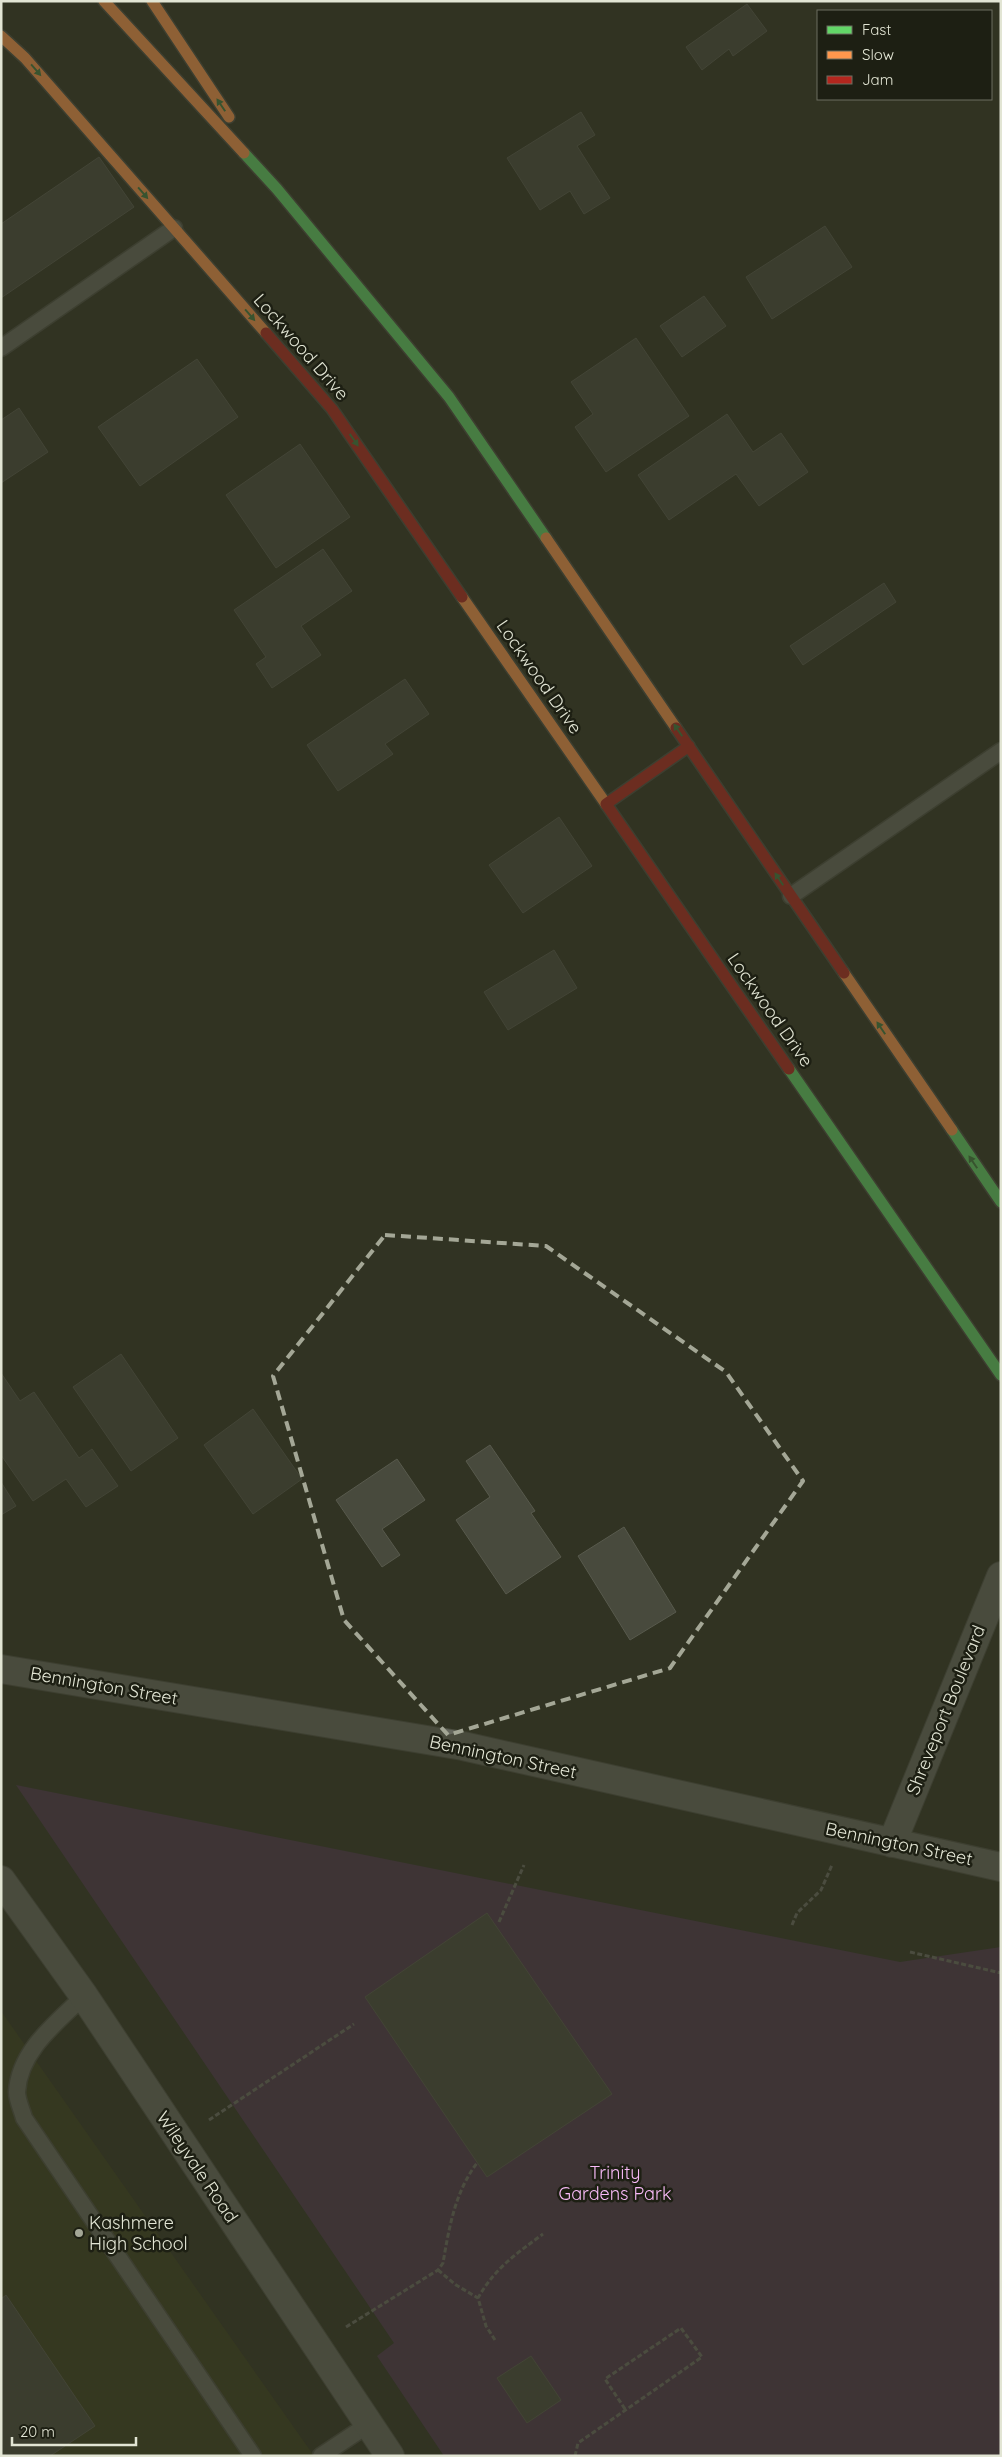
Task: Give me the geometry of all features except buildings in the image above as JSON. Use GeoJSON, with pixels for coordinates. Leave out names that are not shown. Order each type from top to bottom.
{"type":"FeatureCollection","features":[{"type":"Feature","properties":{"kind":"main road"},"geometry":{"type":"LineString","coordinates":[[104,1],[277,189],[449,397],[1001,1202]]}},
{"type":"Feature","properties":{"kind":"main road"},"geometry":{"type":"LineString","coordinates":[[152,1],[277,189]]}},
{"type":"Feature","properties":{"kind":"main road","name":"Lockwood Drive"},"geometry":{"type":"LineString","coordinates":[[1,36],[25,58],[332,409],[1001,1375]]}},
{"type":"Feature","properties":{"kind":"main road"},"geometry":{"type":"LineString","coordinates":[[606,804],[688,746]]}},
{"type":"Feature","properties":{"kind":"street","name":"Shreveport Boulevard"},"geometry":{"type":"LineString","coordinates":[[892,1844],[1001,1576]]}},
{"type":"Feature","properties":{"kind":"street","name":"Bennington Street"},"geometry":{"type":"LineString","coordinates":[[1,1669],[463,1746],[1001,1867]]}},
{"type":"Feature","properties":{"kind":"street","name":"Wileyvale Road"},"geometry":{"type":"LineString","coordinates":[[1,1880],[84,1996],[390,2456]]}},
{"type":"Feature","properties":{"kind":"lane"},"geometry":{"type":"LineString","coordinates":[[1,348],[174,228]]}},
{"type":"Feature","properties":{"kind":"lane"},"geometry":{"type":"LineString","coordinates":[[791,896],[1001,752]]}},
{"type":"Feature","properties":{"kind":"lane"},"geometry":{"type":"LineString","coordinates":[[84,1996],[42,2038],[23,2066],[17,2093],[24,2118],[253,2456]]}},
{"type":"Feature","properties":{"kind":"lane"},"geometry":{"type":"LineString","coordinates":[[321,2456],[369,2424]]}},
{"type":"Feature","properties":{"kind":"path"},"geometry":{"type":"LineString","coordinates":[[499,1922],[524,1865]]}},
{"type":"Feature","properties":{"kind":"path"},"geometry":{"type":"LineString","coordinates":[[792,1925],[796,1913],[821,1890],[832,1865]]}},
{"type":"Feature","properties":{"kind":"path"},"geometry":{"type":"LineString","coordinates":[[910,1952],[1001,1973]]}},
{"type":"Feature","properties":{"kind":"path"},"geometry":{"type":"LineString","coordinates":[[226,2110],[354,2024]]}},
{"type":"Feature","properties":{"kind":"path"},"geometry":{"type":"LineString","coordinates":[[364,2315],[438,2270],[443,2263],[454,2208],[464,2180],[477,2163]]}},
{"type":"Feature","properties":{"kind":"path"},"geometry":{"type":"LineString","coordinates":[[478,2298],[486,2284],[502,2264],[543,2234]]}},
{"type":"Feature","properties":{"kind":"path"},"geometry":{"type":"LineString","coordinates":[[438,2270],[456,2285],[478,2298],[486,2326],[495,2340]]}},
{"type":"Feature","properties":{"kind":"path"},"geometry":{"type":"LineString","coordinates":[[575,2456],[578,2443],[702,2357],[681,2328],[605,2379],[625,2410]]}},
{"type":"Feature","properties":{"kind":"highlighted area"},"geometry":{"type":"Polygon","coordinates":[[[385,1235],[546,1246],[726,1372],[803,1481],[670,1668],[448,1735],[344,1620],[273,1376],[385,1235]]]}},
{"type":"Feature","properties":{"kind":"shaded area","name":"Kashmere High School"},"geometry":{"type":"Polygon","coordinates":[[[1,2011],[314,2456],[1,2456],[1,2011]]]}},
{"type":"Feature","properties":{"kind":"green space","name":"Trinity Gardens Park"},"geometry":{"type":"Polygon","coordinates":[[[16,1785],[900,1962],[1001,1947],[1001,2456],[444,2456],[377,2356],[394,2343],[16,1785]]]}},
{"type":"Feature","properties":{"kind":"traffic: fast"},"geometry":{"type":"LineString","coordinates":[[244,153],[277,189],[449,397],[546,538]]}},
{"type":"Feature","properties":{"kind":"traffic: fast"},"geometry":{"type":"LineString","coordinates":[[789,1069],[1001,1375]]}},
{"type":"Feature","properties":{"kind":"traffic: fast"},"geometry":{"type":"LineString","coordinates":[[952,1130],[1001,1202]]}},
{"type":"Feature","properties":{"kind":"traffic: slow"},"geometry":{"type":"LineString","coordinates":[[104,1],[244,153]]}},
{"type":"Feature","properties":{"kind":"traffic: slow"},"geometry":{"type":"LineString","coordinates":[[152,1],[229,117]]}},
{"type":"Feature","properties":{"kind":"traffic: slow"},"geometry":{"type":"LineString","coordinates":[[1,36],[25,58],[266,333]]}},
{"type":"Feature","properties":{"kind":"traffic: slow"},"geometry":{"type":"LineString","coordinates":[[546,538],[676,728]]}},
{"type":"Feature","properties":{"kind":"traffic: slow"},"geometry":{"type":"LineString","coordinates":[[462,597],[606,804]]}},
{"type":"Feature","properties":{"kind":"traffic: slow"},"geometry":{"type":"LineString","coordinates":[[844,973],[952,1130]]}},
{"type":"Feature","properties":{"kind":"traffic: jam"},"geometry":{"type":"LineString","coordinates":[[266,333],[332,409],[462,597]]}},
{"type":"Feature","properties":{"kind":"traffic: jam"},"geometry":{"type":"LineString","coordinates":[[676,728],[844,973]]}},
{"type":"Feature","properties":{"kind":"traffic: jam"},"geometry":{"type":"LineString","coordinates":[[606,804],[689,746]]}},
{"type":"Feature","properties":{"kind":"traffic: jam"},"geometry":{"type":"LineString","coordinates":[[606,804],[789,1069]]}},
{"type":"Feature","properties":{"kind":"place","name":"Kashmere High School"},"geometry":{"type":"Point","coordinates":[79,2233]}}]}
